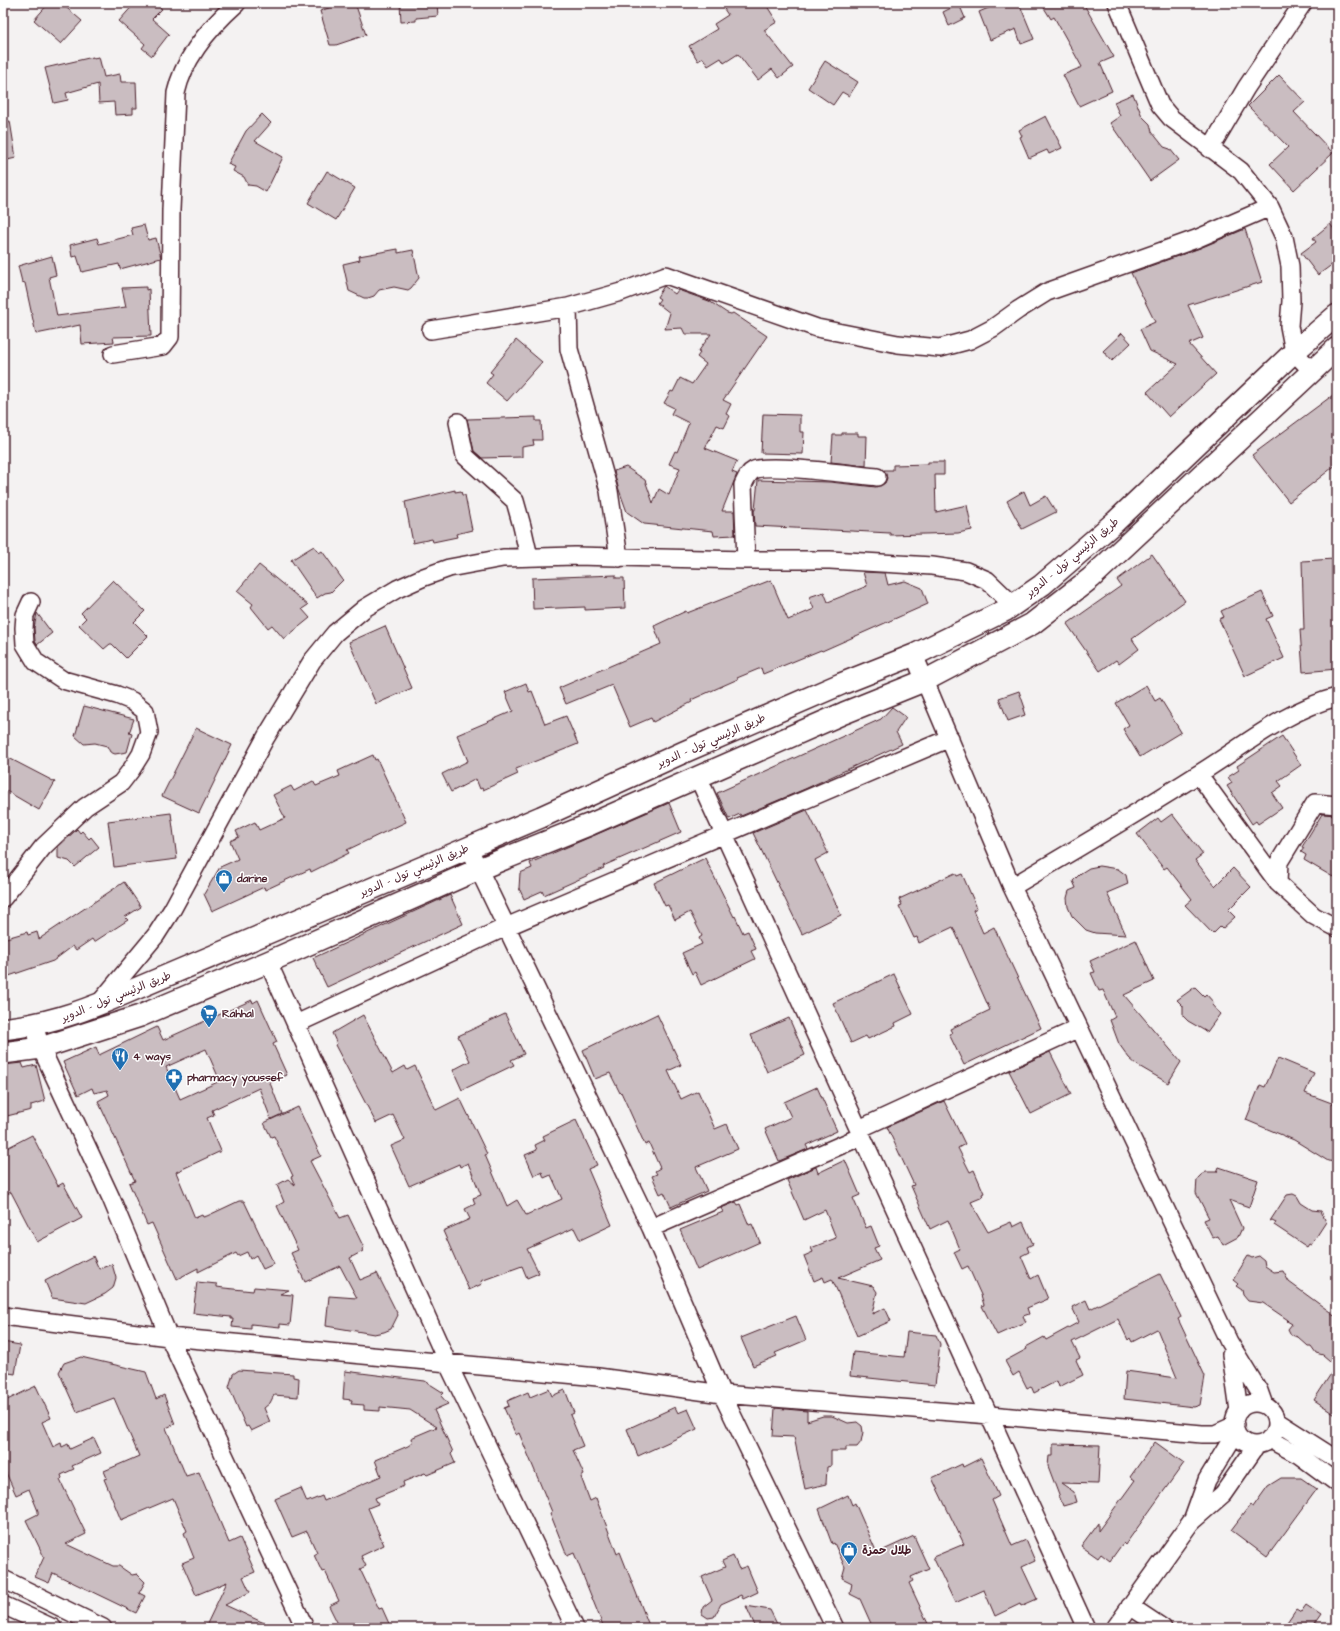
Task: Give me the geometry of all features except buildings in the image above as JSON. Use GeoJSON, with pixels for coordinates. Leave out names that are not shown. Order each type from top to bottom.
{"type":"FeatureCollection","features":[{"type":"Feature","properties":{"kind":"main road","name":"طريق الرئيسي تول - الدوير"},"geometry":{"type":"LineString","coordinates":[[3,1028],[34,1025],[76,1014],[98,1005],[541,817],[691,748],[841,684],[914,655],[1013,605],[1042,585],[1116,521],[1294,352],[1337,315]]}},
{"type":"Feature","properties":{"kind":"main road","name":"طريق الرئيسي تول - الدوير"},"geometry":{"type":"LineString","coordinates":[[3,1053],[41,1048],[140,1016],[479,870],[591,824],[844,712],[926,680],[1032,624],[1091,578],[1337,348]]}},
{"type":"Feature","properties":{"kind":"street"},"geometry":{"type":"LineString","coordinates":[[113,354],[163,346],[170,337],[171,210],[176,93],[179,78],[189,58],[218,22],[236,3]]}},
{"type":"Feature","properties":{"kind":"street"},"geometry":{"type":"LineString","coordinates":[[1117,3],[1160,105],[1172,118],[1210,149],[1241,171],[1270,207],[1284,237],[1290,266],[1291,301],[1289,326],[1294,352],[1312,371]]}},
{"type":"Feature","properties":{"kind":"street"},"geometry":{"type":"LineString","coordinates":[[1210,149],[1246,88],[1303,3]]}},
{"type":"Feature","properties":{"kind":"street"},"geometry":{"type":"LineString","coordinates":[[431,330],[568,306],[621,292],[666,274],[817,328],[898,344],[940,348],[970,340],[993,328],[1047,292],[1196,239],[1270,207]]}},
{"type":"Feature","properties":{"kind":"street"},"geometry":{"type":"LineString","coordinates":[[568,306],[569,349],[609,491],[619,558]]}},
{"type":"Feature","properties":{"kind":"street"},"geometry":{"type":"LineString","coordinates":[[458,422],[465,456],[515,500],[529,557]]}},
{"type":"Feature","properties":{"kind":"street"},"geometry":{"type":"LineString","coordinates":[[746,560],[743,485],[749,474],[754,470],[776,468],[877,477]]}},
{"type":"Feature","properties":{"kind":"street"},"geometry":{"type":"LineString","coordinates":[[98,1005],[156,935],[172,910],[289,698],[312,661],[334,633],[364,608],[397,589],[424,577],[449,568],[473,562],[503,558],[830,560],[932,566],[966,571],[987,580],[1013,605]]}},
{"type":"Feature","properties":{"kind":"street"},"geometry":{"type":"LineString","coordinates":[[3,898],[43,847],[85,807],[121,783],[141,754],[149,732],[145,711],[132,701],[63,680],[36,662],[25,644],[25,615],[31,602]]}},
{"type":"Feature","properties":{"kind":"street"},"geometry":{"type":"LineString","coordinates":[[914,655],[926,680],[1012,887],[1228,1342],[1259,1392],[1264,1405]]}},
{"type":"Feature","properties":{"kind":"street"},"geometry":{"type":"LineString","coordinates":[[1012,887],[1199,775],[1261,731],[1289,715],[1320,701],[1337,697]]}},
{"type":"Feature","properties":{"kind":"street"},"geometry":{"type":"LineString","coordinates":[[296,1024],[506,927],[723,833],[950,738]]}},
{"type":"Feature","properties":{"kind":"street"},"geometry":{"type":"LineString","coordinates":[[1199,775],[1278,883],[1314,916],[1337,928]]}},
{"type":"Feature","properties":{"kind":"street"},"geometry":{"type":"LineString","coordinates":[[698,777],[1086,1628]]}},
{"type":"Feature","properties":{"kind":"street"},"geometry":{"type":"LineString","coordinates":[[1278,883],[1279,862],[1315,803],[1337,805]]}},
{"type":"Feature","properties":{"kind":"street"},"geometry":{"type":"LineString","coordinates":[[468,848],[651,1228],[722,1394],[835,1628]]}},
{"type":"Feature","properties":{"kind":"street"},"geometry":{"type":"LineString","coordinates":[[268,962],[448,1364],[576,1628]]}},
{"type":"Feature","properties":{"kind":"street"},"geometry":{"type":"LineString","coordinates":[[34,1025],[41,1048],[111,1198],[169,1337],[305,1628]]}},
{"type":"Feature","properties":{"kind":"street"},"geometry":{"type":"LineString","coordinates":[[651,1228],[861,1133],[1079,1028]]}},
{"type":"Feature","properties":{"kind":"street"},"geometry":{"type":"LineString","coordinates":[[3,1316],[169,1337],[598,1377],[722,1394],[990,1415],[1202,1434],[1215,1434],[1237,1423]]}},
{"type":"Feature","properties":{"kind":"street"},"geometry":{"type":"LineString","coordinates":[[1228,1342],[1235,1374],[1237,1423],[1245,1442],[1263,1442],[1299,1455],[1337,1483]]}},
{"type":"Feature","properties":{"kind":"street"},"geometry":{"type":"LineString","coordinates":[[1191,1522],[1207,1480],[1237,1423],[1251,1404],[1264,1405],[1271,1410],[1276,1421],[1337,1460]]}},
{"type":"Feature","properties":{"kind":"street"},"geometry":{"type":"LineString","coordinates":[[1115,1628],[1191,1522],[1223,1494],[1263,1442],[1273,1434],[1276,1421]]}},
{"type":"Feature","properties":{"kind":"street"},"geometry":{"type":"LineString","coordinates":[[3,1579],[103,1628]]}},
{"type":"Feature","properties":{"kind":"street"},"geometry":{"type":"LineString","coordinates":[[3,1605],[53,1628]]}},
{"type":"Feature","properties":{"kind":"street"},"geometry":{"type":"LineString","coordinates":[[1130,1606],[1163,1628]]}},
{"type":"Feature","properties":{"kind":"place","name":"darine"},"geometry":{"type":"Point","coordinates":[224,893]}},
{"type":"Feature","properties":{"kind":"place","name":"Rahhal"},"geometry":{"type":"Point","coordinates":[209,1028]}},
{"type":"Feature","properties":{"kind":"place","name":"4 ways"},"geometry":{"type":"Point","coordinates":[120,1071]}},
{"type":"Feature","properties":{"kind":"place","name":"pharmacy youssef"},"geometry":{"type":"Point","coordinates":[174,1092]}},
{"type":"Feature","properties":{"kind":"place","name":"طلال حمزة"},"geometry":{"type":"Point","coordinates":[849,1565]}}]}
